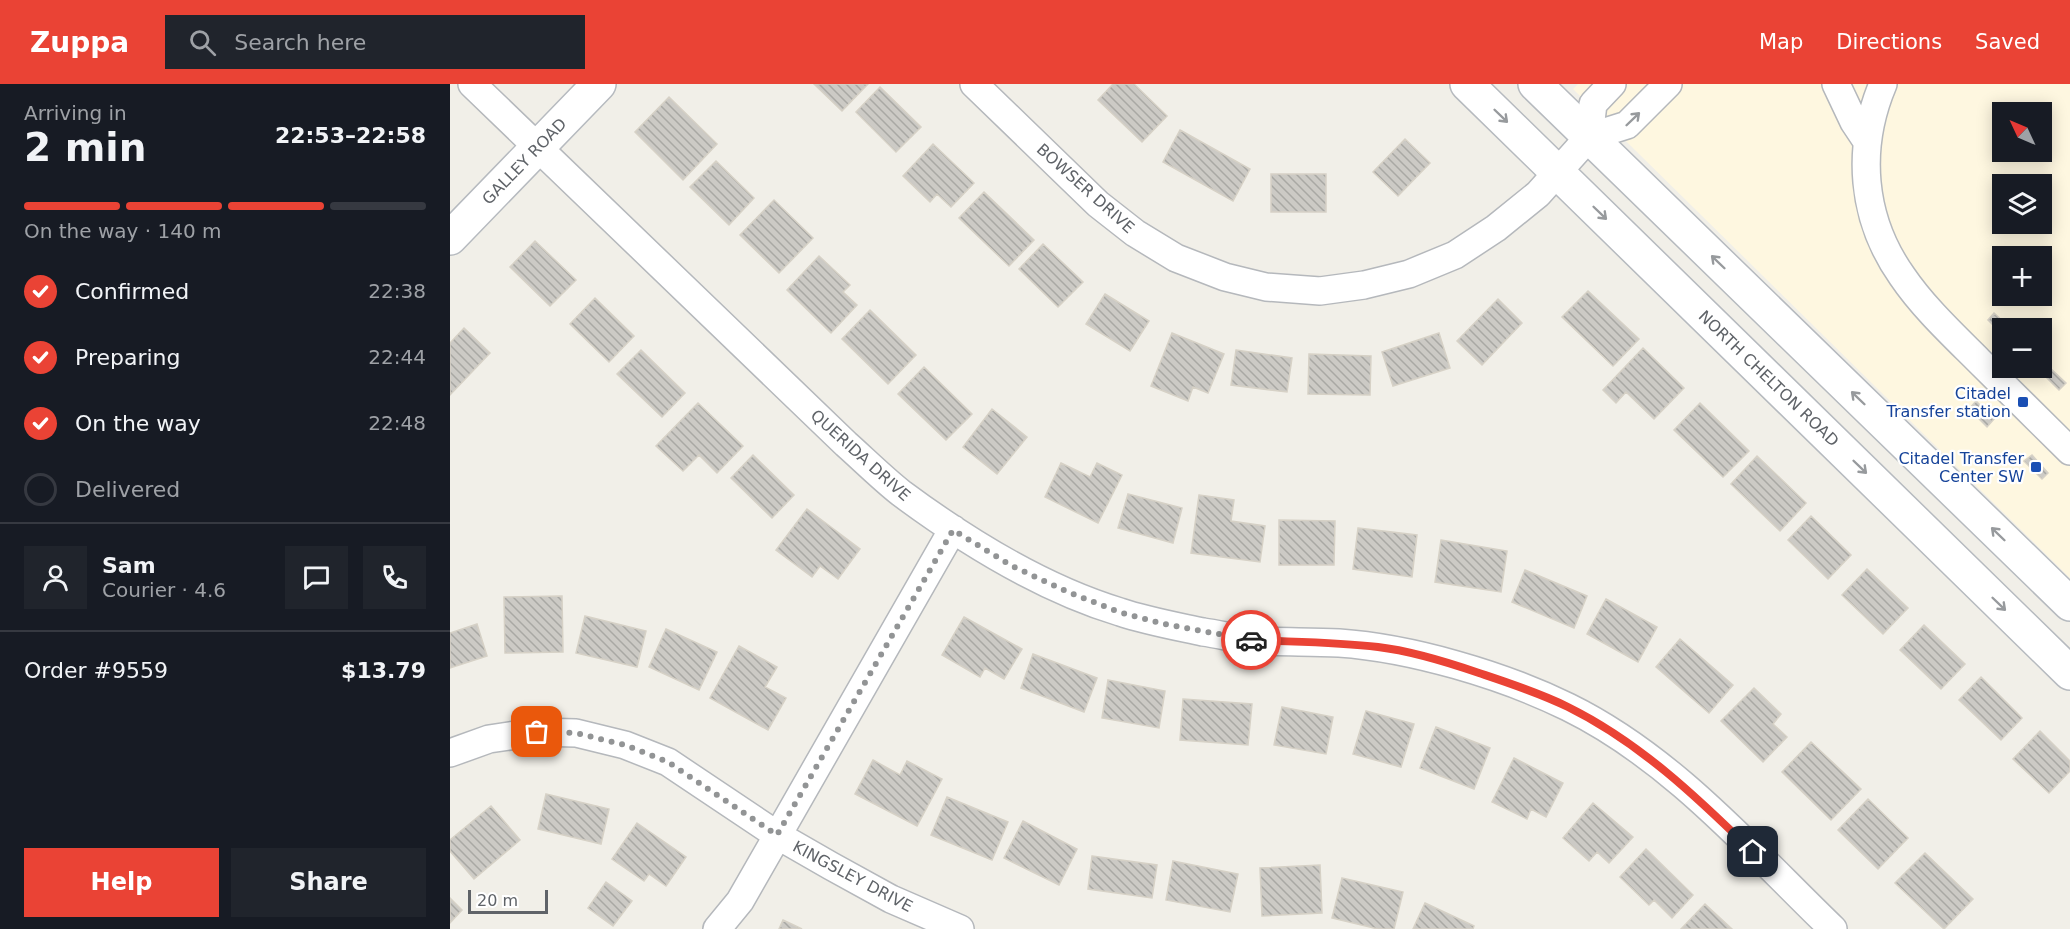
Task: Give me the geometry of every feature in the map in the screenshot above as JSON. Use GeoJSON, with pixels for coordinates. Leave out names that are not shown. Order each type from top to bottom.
{"type":"FeatureCollection","features":[{"type":"Feature","properties":{"kind":"main road","name":"GALLEY ROAD"},"geometry":{"type":"LineString","coordinates":[[450,238],[599,84]]}},
{"type":"Feature","properties":{"kind":"main road","name":"NORTH CHELTON ROAD"},"geometry":{"type":"LineString","coordinates":[[1467,84],[2070,673]]}},
{"type":"Feature","properties":{"kind":"main road"},"geometry":{"type":"LineString","coordinates":[[1535,84],[2070,604]]}},
{"type":"Feature","properties":{"kind":"street","name":"QUERIDA DRIVE"},"geometry":{"type":"LineString","coordinates":[[472,84],[846,444],[899,491],[953,530],[1012,566],[1119,612],[1164,624],[1247,640],[1340,643],[1381,647],[1450,663],[1568,706],[1607,729],[1689,790],[1833,929]]}},
{"type":"Feature","properties":{"kind":"street","name":"BOWSER DRIVE"},"geometry":{"type":"LineString","coordinates":[[974,84],[1098,204],[1136,233],[1176,258],[1225,277],[1266,287],[1320,291],[1364,285],[1409,274],[1455,255],[1496,228],[1538,194],[1589,137]]}},
{"type":"Feature","properties":{"kind":"street"},"geometry":{"type":"LineString","coordinates":[[1612,84],[1593,104],[1589,137],[1627,125],[1668,84]]}},
{"type":"Feature","properties":{"kind":"street"},"geometry":{"type":"LineString","coordinates":[[1836,84],[1854,122],[1866,140]]}},
{"type":"Feature","properties":{"kind":"street"},"geometry":{"type":"LineString","coordinates":[[1883,84],[1874,104],[1866,140],[1865,173],[1869,201],[1888,254],[1902,277],[1956,338],[2070,451]]}},
{"type":"Feature","properties":{"kind":"street"},"geometry":{"type":"LineString","coordinates":[[717,929],[740,901],[953,530]]}},
{"type":"Feature","properties":{"kind":"street","name":"KINGSLEY DRIVE"},"geometry":{"type":"LineString","coordinates":[[450,753],[489,739],[537,732],[576,733],[625,745],[668,762],[777,835],[891,899],[960,929]]}},
{"type":"Feature","properties":{"kind":"shaded area"},"geometry":{"type":"Polygon","coordinates":[[[1578,84],[2070,84],[2070,578],[1573,89],[1578,84]]]}},
{"type":"Feature","properties":{"kind":"building"},"geometry":{"type":"Polygon","coordinates":[[[814,84],[868,84],[842,111],[814,84]]]}},
{"type":"Feature","properties":{"kind":"building"},"geometry":{"type":"Polygon","coordinates":[[[1113,84],[1134,84],[1167,116],[1142,142],[1098,100],[1113,84]]]}},
{"type":"Feature","properties":{"kind":"building"},"geometry":{"type":"Polygon","coordinates":[[[880,87],[921,127],[896,152],[856,112],[880,87]]]}},
{"type":"Feature","properties":{"kind":"building"},"geometry":{"type":"Polygon","coordinates":[[[669,97],[717,144],[683,180],[635,132],[669,97]]]}},
{"type":"Feature","properties":{"kind":"building"},"geometry":{"type":"Polygon","coordinates":[[[1180,130],[1250,169],[1233,201],[1163,162],[1180,130]]]}},
{"type":"Feature","properties":{"kind":"building"},"geometry":{"type":"Polygon","coordinates":[[[1405,139],[1430,163],[1398,196],[1373,172],[1405,139]]]}},
{"type":"Feature","properties":{"kind":"building"},"geometry":{"type":"Polygon","coordinates":[[[933,144],[974,183],[951,207],[937,194],[930,202],[903,176],[933,144]]]}},
{"type":"Feature","properties":{"kind":"building"},"geometry":{"type":"Polygon","coordinates":[[[716,161],[754,198],[729,225],[690,187],[716,161]]]}},
{"type":"Feature","properties":{"kind":"building"},"geometry":{"type":"Polygon","coordinates":[[[1271,174],[1326,174],[1326,212],[1271,212],[1271,174]]]}},
{"type":"Feature","properties":{"kind":"building"},"geometry":{"type":"Polygon","coordinates":[[[984,192],[1034,240],[1009,266],[959,218],[984,192]]]}},
{"type":"Feature","properties":{"kind":"building"},"geometry":{"type":"Polygon","coordinates":[[[774,200],[813,238],[779,273],[740,235],[774,200]]]}},
{"type":"Feature","properties":{"kind":"building"},"geometry":{"type":"Polygon","coordinates":[[[535,241],[576,280],[550,306],[510,267],[535,241]]]}},
{"type":"Feature","properties":{"kind":"building"},"geometry":{"type":"Polygon","coordinates":[[[1043,244],[1083,282],[1058,307],[1019,269],[1043,244]]]}},
{"type":"Feature","properties":{"kind":"building"},"geometry":{"type":"Polygon","coordinates":[[[819,256],[850,285],[843,292],[857,305],[831,333],[787,290],[819,256]]]}},
{"type":"Feature","properties":{"kind":"building"},"geometry":{"type":"Polygon","coordinates":[[[1588,291],[1639,339],[1613,366],[1562,317],[1588,291]]]}},
{"type":"Feature","properties":{"kind":"building"},"geometry":{"type":"Polygon","coordinates":[[[1105,294],[1149,321],[1130,351],[1086,324],[1105,294]]]}},
{"type":"Feature","properties":{"kind":"building"},"geometry":{"type":"Polygon","coordinates":[[[595,298],[634,336],[609,362],[570,324],[595,298]]]}},
{"type":"Feature","properties":{"kind":"building"},"geometry":{"type":"Polygon","coordinates":[[[1498,299],[1522,323],[1482,365],[1457,341],[1498,299]]]}},
{"type":"Feature","properties":{"kind":"building"},"geometry":{"type":"Polygon","coordinates":[[[870,310],[916,355],[888,384],[842,339],[870,310]]]}},
{"type":"Feature","properties":{"kind":"building"},"geometry":{"type":"Polygon","coordinates":[[[1994,313],[1999,318],[1992,318],[1992,324],[1988,320],[1994,313]]]}},
{"type":"Feature","properties":{"kind":"building"},"geometry":{"type":"Polygon","coordinates":[[[464,328],[490,353],[450,395],[450,343],[464,328]]]}},
{"type":"Feature","properties":{"kind":"building"},"geometry":{"type":"Polygon","coordinates":[[[1172,333],[1224,354],[1208,393],[1193,387],[1188,401],[1151,386],[1172,333]]]}},
{"type":"Feature","properties":{"kind":"building"},"geometry":{"type":"Polygon","coordinates":[[[1439,333],[1450,368],[1393,386],[1382,352],[1439,333]]]}},
{"type":"Feature","properties":{"kind":"building"},"geometry":{"type":"Polygon","coordinates":[[[1643,348],[1684,388],[1654,419],[1626,392],[1616,403],[1603,390],[1643,348]]]}},
{"type":"Feature","properties":{"kind":"building"},"geometry":{"type":"Polygon","coordinates":[[[641,350],[685,393],[662,417],[617,374],[641,350]]]}},
{"type":"Feature","properties":{"kind":"building"},"geometry":{"type":"Polygon","coordinates":[[[1236,350],[1292,358],[1287,392],[1231,385],[1236,350]]]}},
{"type":"Feature","properties":{"kind":"building"},"geometry":{"type":"Polygon","coordinates":[[[1309,354],[1371,356],[1370,395],[1308,394],[1309,354]]]}},
{"type":"Feature","properties":{"kind":"building"},"geometry":{"type":"Polygon","coordinates":[[[924,367],[972,414],[946,440],[898,394],[924,367]]]}},
{"type":"Feature","properties":{"kind":"building"},"geometry":{"type":"Polygon","coordinates":[[[2052,370],[2066,383],[2059,390],[2047,378],[2052,378],[2052,370]]]}},
{"type":"Feature","properties":{"kind":"building"},"geometry":{"type":"Polygon","coordinates":[[[1976,401],[1994,419],[1987,427],[1969,409],[1976,401]]]}},
{"type":"Feature","properties":{"kind":"building"},"geometry":{"type":"Polygon","coordinates":[[[698,403],[743,446],[717,473],[699,455],[683,471],[656,446],[698,403]]]}},
{"type":"Feature","properties":{"kind":"building"},"geometry":{"type":"Polygon","coordinates":[[[1700,403],[1749,451],[1723,477],[1674,430],[1700,403]]]}},
{"type":"Feature","properties":{"kind":"building"},"geometry":{"type":"Polygon","coordinates":[[[992,409],[1027,437],[997,474],[963,447],[992,409]]]}},
{"type":"Feature","properties":{"kind":"building"},"geometry":{"type":"Polygon","coordinates":[[[753,455],[794,495],[772,518],[731,478],[753,455]]]}},
{"type":"Feature","properties":{"kind":"building"},"geometry":{"type":"Polygon","coordinates":[[[2032,455],[2048,473],[2042,479],[2024,461],[2032,455]]]}},
{"type":"Feature","properties":{"kind":"building"},"geometry":{"type":"Polygon","coordinates":[[[1757,456],[1806,503],[1780,531],[1731,484],[1757,456]]]}},
{"type":"Feature","properties":{"kind":"building"},"geometry":{"type":"Polygon","coordinates":[[[1061,463],[1090,477],[1097,463],[1122,475],[1098,523],[1045,497],[1061,463]]]}},
{"type":"Feature","properties":{"kind":"building"},"geometry":{"type":"Polygon","coordinates":[[[1128,494],[1182,508],[1173,543],[1118,528],[1128,494]]]}},
{"type":"Feature","properties":{"kind":"building"},"geometry":{"type":"Polygon","coordinates":[[[1199,495],[1234,500],[1231,521],[1265,526],[1260,562],[1191,553],[1199,495]]]}},
{"type":"Feature","properties":{"kind":"building"},"geometry":{"type":"Polygon","coordinates":[[[807,509],[860,549],[838,579],[820,566],[812,577],[776,550],[807,509]]]}},
{"type":"Feature","properties":{"kind":"building"},"geometry":{"type":"Polygon","coordinates":[[[1811,516],[1851,555],[1828,579],[1788,540],[1811,516]]]}},
{"type":"Feature","properties":{"kind":"building"},"geometry":{"type":"Polygon","coordinates":[[[1279,520],[1335,521],[1334,565],[1279,565],[1279,520]]]}},
{"type":"Feature","properties":{"kind":"building"},"geometry":{"type":"Polygon","coordinates":[[[1358,528],[1417,535],[1412,577],[1353,569],[1358,528]]]}},
{"type":"Feature","properties":{"kind":"building"},"geometry":{"type":"Polygon","coordinates":[[[1441,540],[1507,551],[1501,592],[1435,582],[1441,540]]]}},
{"type":"Feature","properties":{"kind":"building"},"geometry":{"type":"Polygon","coordinates":[[[1867,569],[1908,608],[1883,634],[1842,595],[1867,569]]]}},
{"type":"Feature","properties":{"kind":"building"},"geometry":{"type":"Polygon","coordinates":[[[1525,570],[1587,596],[1574,628],[1512,602],[1525,570]]]}},
{"type":"Feature","properties":{"kind":"building"},"geometry":{"type":"Polygon","coordinates":[[[562,596],[563,652],[505,653],[504,597],[562,596]]]}},
{"type":"Feature","properties":{"kind":"building"},"geometry":{"type":"Polygon","coordinates":[[[1606,599],[1657,627],[1638,662],[1587,634],[1606,599]]]}},
{"type":"Feature","properties":{"kind":"building"},"geometry":{"type":"Polygon","coordinates":[[[585,616],[646,631],[637,667],[576,653],[585,616]]]}},
{"type":"Feature","properties":{"kind":"building"},"geometry":{"type":"Polygon","coordinates":[[[964,617],[1022,649],[1004,679],[985,668],[980,677],[942,655],[964,617]]]}},
{"type":"Feature","properties":{"kind":"building"},"geometry":{"type":"Polygon","coordinates":[[[477,624],[487,656],[450,668],[450,633],[477,624]]]}},
{"type":"Feature","properties":{"kind":"building"},"geometry":{"type":"Polygon","coordinates":[[[1924,625],[1965,664],[1941,689],[1900,650],[1924,625]]]}},
{"type":"Feature","properties":{"kind":"building"},"geometry":{"type":"Polygon","coordinates":[[[666,629],[717,652],[699,690],[649,667],[666,629]]]}},
{"type":"Feature","properties":{"kind":"building"},"geometry":{"type":"Polygon","coordinates":[[[1680,639],[1733,685],[1709,713],[1656,667],[1680,639]]]}},
{"type":"Feature","properties":{"kind":"building"},"geometry":{"type":"Polygon","coordinates":[[[739,646],[777,667],[765,687],[786,698],[768,730],[710,698],[739,646]]]}},
{"type":"Feature","properties":{"kind":"building"},"geometry":{"type":"Polygon","coordinates":[[[1033,654],[1097,678],[1084,712],[1021,688],[1033,654]]]}},
{"type":"Feature","properties":{"kind":"building"},"geometry":{"type":"Polygon","coordinates":[[[1981,677],[2022,718],[2001,740],[1959,700],[1981,677]]]}},
{"type":"Feature","properties":{"kind":"building"},"geometry":{"type":"Polygon","coordinates":[[[1108,680],[1165,691],[1159,728],[1102,718],[1108,680]]]}},
{"type":"Feature","properties":{"kind":"building"},"geometry":{"type":"Polygon","coordinates":[[[1754,688],[1781,714],[1773,724],[1787,737],[1763,762],[1721,721],[1754,688]]]}},
{"type":"Feature","properties":{"kind":"building"},"geometry":{"type":"Polygon","coordinates":[[[1183,699],[1252,704],[1248,745],[1180,740],[1183,699]]]}},
{"type":"Feature","properties":{"kind":"building"},"geometry":{"type":"Polygon","coordinates":[[[1282,707],[1333,717],[1326,754],[1274,745],[1282,707]]]}},
{"type":"Feature","properties":{"kind":"building"},"geometry":{"type":"Polygon","coordinates":[[[1366,711],[1414,724],[1401,767],[1353,754],[1366,711]]]}},
{"type":"Feature","properties":{"kind":"building"},"geometry":{"type":"Polygon","coordinates":[[[1436,727],[1490,748],[1474,789],[1420,768],[1436,727]]]}},
{"type":"Feature","properties":{"kind":"building"},"geometry":{"type":"Polygon","coordinates":[[[2040,731],[2070,761],[2070,771],[2049,793],[2013,759],[2040,731]]]}},
{"type":"Feature","properties":{"kind":"building"},"geometry":{"type":"Polygon","coordinates":[[[1811,742],[1861,789],[1831,820],[1782,772],[1811,742]]]}},
{"type":"Feature","properties":{"kind":"building"},"geometry":{"type":"Polygon","coordinates":[[[1514,758],[1563,783],[1546,817],[1531,809],[1527,819],[1492,802],[1514,758]]]}},
{"type":"Feature","properties":{"kind":"building"},"geometry":{"type":"Polygon","coordinates":[[[873,760],[900,775],[907,761],[942,779],[917,826],[855,794],[873,760]]]}},
{"type":"Feature","properties":{"kind":"building"},"geometry":{"type":"Polygon","coordinates":[[[546,794],[609,809],[601,844],[538,829],[546,794]]]}},
{"type":"Feature","properties":{"kind":"building"},"geometry":{"type":"Polygon","coordinates":[[[947,797],[1008,822],[992,860],[931,835],[947,797]]]}},
{"type":"Feature","properties":{"kind":"building"},"geometry":{"type":"Polygon","coordinates":[[[1868,799],[1908,838],[1878,869],[1838,830],[1868,799]]]}},
{"type":"Feature","properties":{"kind":"building"},"geometry":{"type":"Polygon","coordinates":[[[1593,803],[1633,837],[1609,863],[1597,852],[1589,861],[1563,838],[1593,803]]]}},
{"type":"Feature","properties":{"kind":"building"},"geometry":{"type":"Polygon","coordinates":[[[491,806],[520,840],[474,879],[450,851],[450,840],[491,806]]]}},
{"type":"Feature","properties":{"kind":"building"},"geometry":{"type":"Polygon","coordinates":[[[1023,821],[1077,849],[1059,885],[1004,858],[1023,821]]]}},
{"type":"Feature","properties":{"kind":"building"},"geometry":{"type":"Polygon","coordinates":[[[637,823],[686,857],[666,886],[649,874],[644,881],[612,859],[637,823]]]}},
{"type":"Feature","properties":{"kind":"building"},"geometry":{"type":"Polygon","coordinates":[[[1646,849],[1693,895],[1672,918],[1654,900],[1649,905],[1620,877],[1646,849]]]}},
{"type":"Feature","properties":{"kind":"building"},"geometry":{"type":"Polygon","coordinates":[[[1925,853],[1973,899],[1944,929],[1895,883],[1925,853]]]}},
{"type":"Feature","properties":{"kind":"building"},"geometry":{"type":"Polygon","coordinates":[[[1092,856],[1157,865],[1152,898],[1088,889],[1092,856]]]}},
{"type":"Feature","properties":{"kind":"building"},"geometry":{"type":"Polygon","coordinates":[[[1173,861],[1238,874],[1230,912],[1166,900],[1173,861]]]}},
{"type":"Feature","properties":{"kind":"building"},"geometry":{"type":"Polygon","coordinates":[[[1320,865],[1322,913],[1262,916],[1260,868],[1320,865]]]}},
{"type":"Feature","properties":{"kind":"building"},"geometry":{"type":"Polygon","coordinates":[[[1342,878],[1403,892],[1394,929],[1378,929],[1332,918],[1342,878]]]}},
{"type":"Feature","properties":{"kind":"building"},"geometry":{"type":"Polygon","coordinates":[[[606,882],[632,901],[613,926],[588,908],[606,882]]]}},
{"type":"Feature","properties":{"kind":"building"},"geometry":{"type":"Polygon","coordinates":[[[450,898],[462,910],[450,923],[450,898]]]}},
{"type":"Feature","properties":{"kind":"building"},"geometry":{"type":"Polygon","coordinates":[[[1425,903],[1474,926],[1473,929],[1413,929],[1425,903]]]}},
{"type":"Feature","properties":{"kind":"building"},"geometry":{"type":"Polygon","coordinates":[[[1705,904],[1732,929],[1681,929],[1705,904]]]}},
{"type":"Feature","properties":{"kind":"building"},"geometry":{"type":"Polygon","coordinates":[[[783,920],[802,929],[779,929],[783,920]]]}},
{"type":"Feature","properties":{"kind":"way so far"},"geometry":{"type":"LineString","coordinates":[[537,732],[576,733],[625,745],[668,762],[777,835],[953,530],[1012,566],[1119,612],[1164,624],[1251,640]]}},
{"type":"Feature","properties":{"kind":"place","name":"Citadel Transfer station"},"geometry":{"type":"Point","coordinates":[2023,402]}},
{"type":"Feature","properties":{"kind":"place","name":"Citadel Transfer Center SW"},"geometry":{"type":"Point","coordinates":[2036,467]}},
{"type":"Feature","properties":{"kind":"route"},"geometry":{"type":"LineString","coordinates":[[1251,640],[1381,647],[1450,663],[1568,706],[1607,729],[1671,775],[1753,852]]}}]}
